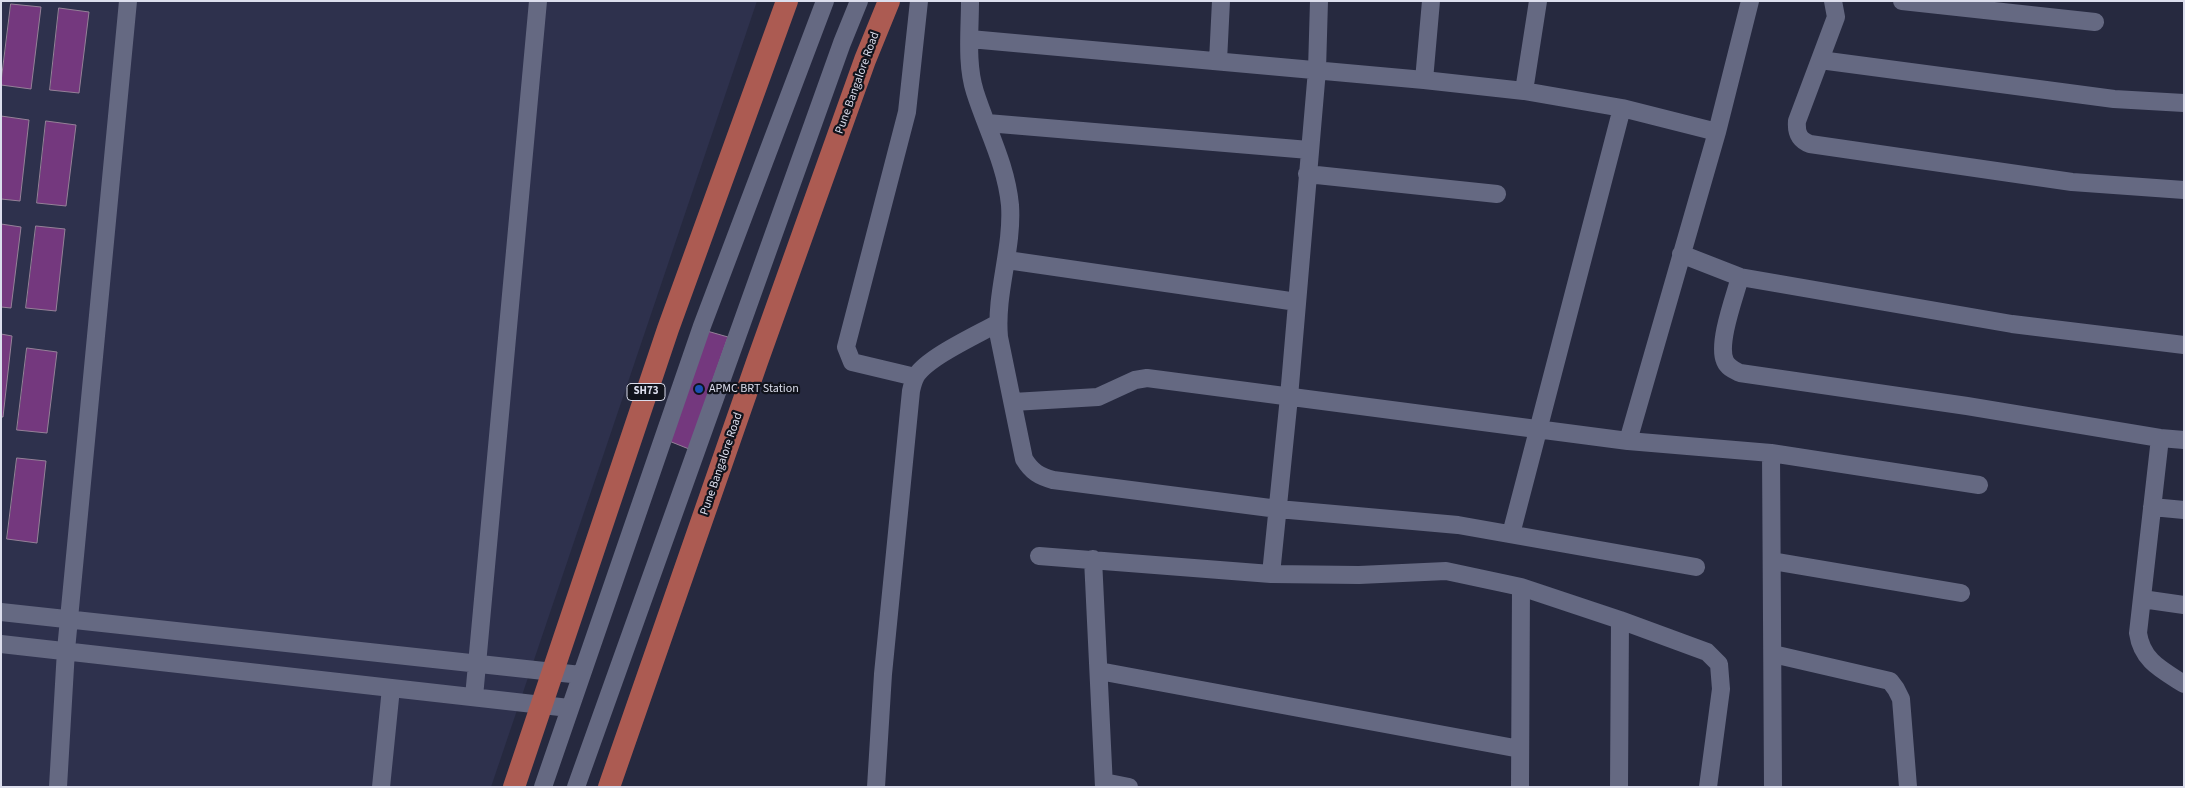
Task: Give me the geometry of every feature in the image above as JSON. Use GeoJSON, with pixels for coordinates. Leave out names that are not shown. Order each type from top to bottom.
{"type":"FeatureCollection","features":[{"type":"Feature","properties":{"kind":"main road","name":"SH73"},"geometry":{"type":"LineString","coordinates":[[514,787],[668,329],[787,1]]}},
{"type":"Feature","properties":{"kind":"main road","name":"Pune Bangalore Road"},"geometry":{"type":"LineString","coordinates":[[609,787],[770,325],[865,60],[889,1]]}},
{"type":"Feature","properties":{"kind":"street"},"geometry":{"type":"LineString","coordinates":[[58,787],[66,650],[128,1]]}},
{"type":"Feature","properties":{"kind":"street"},"geometry":{"type":"LineString","coordinates":[[474,697],[538,1]]}},
{"type":"Feature","properties":{"kind":"street"},"geometry":{"type":"LineString","coordinates":[[543,787],[706,317],[824,1]]}},
{"type":"Feature","properties":{"kind":"street"},"geometry":{"type":"LineString","coordinates":[[576,787],[838,52],[858,1]]}},
{"type":"Feature","properties":{"kind":"street"},"geometry":{"type":"LineString","coordinates":[[915,377],[852,362],[846,346],[907,112],[919,1]]}},
{"type":"Feature","properties":{"kind":"street"},"geometry":{"type":"LineString","coordinates":[[970,1],[971,76],[1006,178],[1010,206],[1007,260],[998,322],[1024,459],[1031,470],[1040,476],[1053,480],[1278,509],[1458,525],[1696,567]]}},
{"type":"Feature","properties":{"kind":"street"},"geometry":{"type":"LineString","coordinates":[[1218,61],[1221,1]]}},
{"type":"Feature","properties":{"kind":"street"},"geometry":{"type":"LineString","coordinates":[[1272,574],[1317,70],[1319,1]]}},
{"type":"Feature","properties":{"kind":"street"},"geometry":{"type":"LineString","coordinates":[[1424,80],[1431,1]]}},
{"type":"Feature","properties":{"kind":"street"},"geometry":{"type":"LineString","coordinates":[[1524,91],[1538,1]]}},
{"type":"Feature","properties":{"kind":"street"},"geometry":{"type":"LineString","coordinates":[[1628,441],[1717,132],[1750,1]]}},
{"type":"Feature","properties":{"kind":"street"},"geometry":{"type":"LineString","coordinates":[[1837,1],[1833,2],[1836,16],[1797,121],[1798,136],[1804,142],[2072,182],[2184,190]]}},
{"type":"Feature","properties":{"kind":"street"},"geometry":{"type":"LineString","coordinates":[[1902,1],[2095,22]]}},
{"type":"Feature","properties":{"kind":"street"},"geometry":{"type":"LineString","coordinates":[[970,39],[1424,80],[1524,91],[1622,108],[1717,132]]}},
{"type":"Feature","properties":{"kind":"street"},"geometry":{"type":"LineString","coordinates":[[1820,60],[2114,99],[2184,103]]}},
{"type":"Feature","properties":{"kind":"street"},"geometry":{"type":"LineString","coordinates":[[1511,534],[1622,108]]}},
{"type":"Feature","properties":{"kind":"street"},"geometry":{"type":"LineString","coordinates":[[987,123],[1309,150]]}},
{"type":"Feature","properties":{"kind":"street"},"geometry":{"type":"LineString","coordinates":[[1307,174],[1497,194]]}},
{"type":"Feature","properties":{"kind":"street"},"geometry":{"type":"LineString","coordinates":[[1681,254],[1740,277],[2012,324],[2184,345]]}},
{"type":"Feature","properties":{"kind":"street"},"geometry":{"type":"LineString","coordinates":[[1007,260],[1297,302]]}},
{"type":"Feature","properties":{"kind":"street"},"geometry":{"type":"LineString","coordinates":[[1740,277],[1724,339],[1723,350],[1724,360],[1730,368],[1740,373],[1967,406],[2160,438],[2184,440]]}},
{"type":"Feature","properties":{"kind":"street"},"geometry":{"type":"LineString","coordinates":[[876,787],[882,674],[911,391],[915,377],[938,357],[998,322]]}},
{"type":"Feature","properties":{"kind":"street"},"geometry":{"type":"LineString","coordinates":[[1013,402],[1098,397],[1135,380],[1147,378],[1628,441],[1771,453],[1980,485]]}},
{"type":"Feature","properties":{"kind":"street"},"geometry":{"type":"LineString","coordinates":[[2160,438],[2138,633],[2140,646],[2147,657],[2184,684]]}},
{"type":"Feature","properties":{"kind":"street"},"geometry":{"type":"LineString","coordinates":[[1771,453],[1773,787]]}},
{"type":"Feature","properties":{"kind":"street"},"geometry":{"type":"LineString","coordinates":[[2152,507],[2184,510]]}},
{"type":"Feature","properties":{"kind":"street"},"geometry":{"type":"LineString","coordinates":[[1038,556],[1272,574],[1359,575],[1446,571],[1521,587],[1620,620],[1707,652],[1719,664],[1721,689],[1708,787]]}},
{"type":"Feature","properties":{"kind":"street"},"geometry":{"type":"LineString","coordinates":[[1093,559],[1104,784],[1129,787]]}},
{"type":"Feature","properties":{"kind":"street"},"geometry":{"type":"LineString","coordinates":[[1772,561],[1961,594]]}},
{"type":"Feature","properties":{"kind":"street"},"geometry":{"type":"LineString","coordinates":[[1520,787],[1521,587]]}},
{"type":"Feature","properties":{"kind":"street"},"geometry":{"type":"LineString","coordinates":[[2142,600],[2184,604]]}},
{"type":"Feature","properties":{"kind":"street"},"geometry":{"type":"LineString","coordinates":[[1,612],[552,670],[581,675]]}},
{"type":"Feature","properties":{"kind":"street"},"geometry":{"type":"LineString","coordinates":[[1619,787],[1620,620]]}},
{"type":"Feature","properties":{"kind":"street"},"geometry":{"type":"LineString","coordinates":[[1,644],[569,708]]}},
{"type":"Feature","properties":{"kind":"street"},"geometry":{"type":"LineString","coordinates":[[1772,654],[1890,681],[1900,698],[1908,787]]}},
{"type":"Feature","properties":{"kind":"street"},"geometry":{"type":"LineString","coordinates":[[1099,671],[1520,749]]}},
{"type":"Feature","properties":{"kind":"street"},"geometry":{"type":"LineString","coordinates":[[381,787],[391,688]]}},
{"type":"Feature","properties":{"kind":"shaded area"},"geometry":{"type":"Polygon","coordinates":[[[1,1],[757,1],[491,787],[1,787],[1,1]]]}},
{"type":"Feature","properties":{"kind":"building"},"geometry":{"type":"Polygon","coordinates":[[[11,4],[41,7],[31,89],[1,85],[11,4]]]}},
{"type":"Feature","properties":{"kind":"building"},"geometry":{"type":"Polygon","coordinates":[[[59,8],[89,12],[79,93],[50,90],[59,8]]]}},
{"type":"Feature","properties":{"kind":"building"},"geometry":{"type":"Polygon","coordinates":[[[1,116],[29,120],[20,201],[1,199],[1,116]]]}},
{"type":"Feature","properties":{"kind":"building"},"geometry":{"type":"Polygon","coordinates":[[[46,121],[76,125],[66,206],[37,203],[46,121]]]}},
{"type":"Feature","properties":{"kind":"building"},"geometry":{"type":"Polygon","coordinates":[[[1,224],[21,227],[11,308],[1,307],[1,224]]]}},
{"type":"Feature","properties":{"kind":"building"},"geometry":{"type":"Polygon","coordinates":[[[36,226],[65,229],[56,311],[26,308],[36,226]]]}},
{"type":"Feature","properties":{"kind":"building","name":"APMC BRT Station"},"geometry":{"type":"Polygon","coordinates":[[[707,331],[728,337],[689,449],[669,441],[707,331]]]}},
{"type":"Feature","properties":{"kind":"building"},"geometry":{"type":"Polygon","coordinates":[[[1,334],[12,336],[3,417],[1,417],[1,334]]]}},
{"type":"Feature","properties":{"kind":"building"},"geometry":{"type":"Polygon","coordinates":[[[27,348],[57,352],[47,433],[17,430],[27,348]]]}},
{"type":"Feature","properties":{"kind":"building"},"geometry":{"type":"Polygon","coordinates":[[[17,458],[46,461],[37,543],[7,539],[17,458]]]}},
{"type":"Feature","properties":{"kind":"place","name":"APMC BRT Station"},"geometry":{"type":"Point","coordinates":[699,389]}}]}
